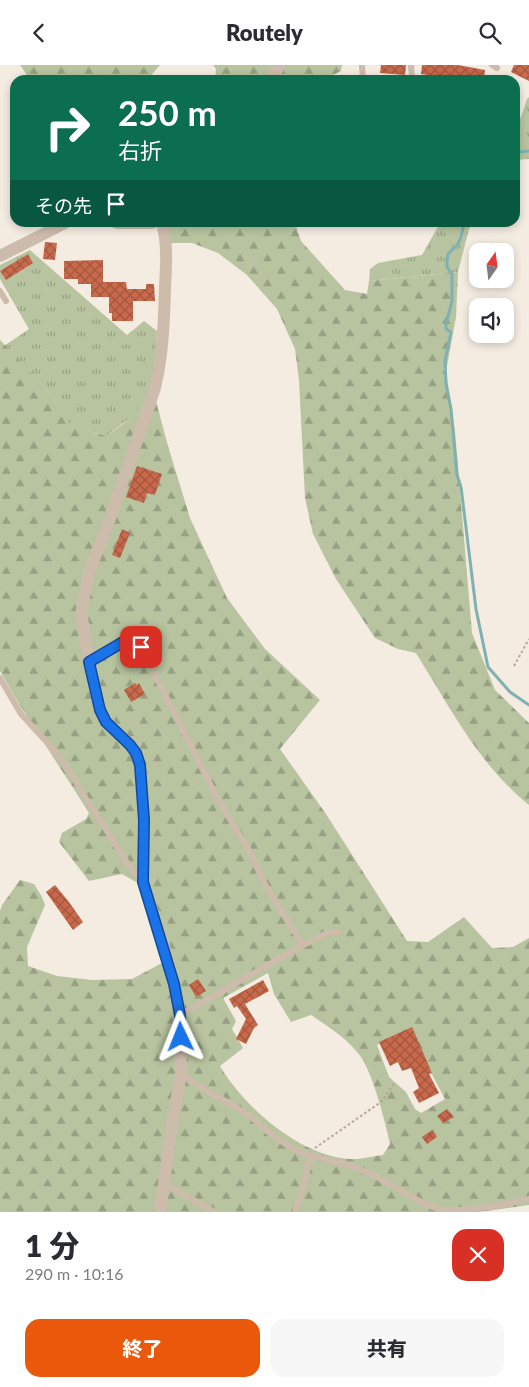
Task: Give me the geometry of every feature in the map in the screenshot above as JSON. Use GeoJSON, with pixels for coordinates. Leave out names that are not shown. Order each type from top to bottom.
{"type":"FeatureCollection","features":[{"type":"Feature","properties":{"kind":"street"},"geometry":{"type":"LineString","coordinates":[[0,256],[57,227]]}},
{"type":"Feature","properties":{"kind":"street"},"geometry":{"type":"LineString","coordinates":[[160,1212],[181,1075],[180,1015],[167,956],[143,882],[144,820],[140,765],[136,753],[106,722],[100,710],[83,632],[82,612],[90,569],[107,527],[152,397],[160,365],[163,346],[166,245],[163,227]]}},
{"type":"Feature","properties":{"kind":"lane"},"geometry":{"type":"LineString","coordinates":[[0,291],[6,301]]}},
{"type":"Feature","properties":{"kind":"lane"},"geometry":{"type":"LineString","coordinates":[[89,662],[123,642],[135,642],[141,647],[216,796],[248,849],[266,887],[303,945]]}},
{"type":"Feature","properties":{"kind":"lane"},"geometry":{"type":"LineString","coordinates":[[0,678],[21,715],[54,750],[74,776],[90,806],[129,866],[143,882]]}},
{"type":"Feature","properties":{"kind":"lane"},"geometry":{"type":"LineString","coordinates":[[180,1015],[303,945],[327,933],[339,932]]}},
{"type":"Feature","properties":{"kind":"lane"},"geometry":{"type":"LineString","coordinates":[[181,1075],[248,1115],[274,1137],[307,1155],[352,1166],[367,1172],[441,1211],[490,1207],[529,1199]]}},
{"type":"Feature","properties":{"kind":"lane"},"geometry":{"type":"LineString","coordinates":[[295,1212],[307,1172],[307,1155]]}},
{"type":"Feature","properties":{"kind":"lane"},"geometry":{"type":"LineString","coordinates":[[165,1184],[215,1212]]}},
{"type":"Feature","properties":{"kind":"path"},"geometry":{"type":"LineString","coordinates":[[514,666],[529,639]]}},
{"type":"Feature","properties":{"kind":"path"},"geometry":{"type":"LineString","coordinates":[[307,1155],[381,1102],[394,1084]]}},
{"type":"Feature","properties":{"kind":"green space"},"geometry":{"type":"Polygon","coordinates":[[[20,65],[160,65],[151,75],[27,75],[20,65]]]}},
{"type":"Feature","properties":{"kind":"green space"},"geometry":{"type":"Polygon","coordinates":[[[213,65],[342,65],[341,71],[333,75],[215,75],[216,69],[213,65]]]}},
{"type":"Feature","properties":{"kind":"green space"},"geometry":{"type":"Polygon","coordinates":[[[529,97],[529,159],[520,160],[520,119],[529,97]]]}},
{"type":"Feature","properties":{"kind":"green space"},"geometry":{"type":"Polygon","coordinates":[[[169,227],[296,227],[301,241],[345,290],[367,294],[369,281],[458,272],[456,317],[446,371],[455,431],[472,633],[495,690],[529,723],[529,805],[511,789],[480,753],[453,714],[416,653],[398,649],[375,638],[336,579],[313,534],[305,498],[299,380],[295,349],[277,309],[247,275],[218,253],[192,243],[171,243],[169,227]]]}},
{"type":"Feature","properties":{"kind":"green space"},"geometry":{"type":"Polygon","coordinates":[[[438,227],[470,227],[458,272],[369,281],[370,269],[378,263],[422,255],[438,227]]]}},
{"type":"Feature","properties":{"kind":"green space"},"geometry":{"type":"Polygon","coordinates":[[[30,250],[127,335],[144,321],[157,331],[155,368],[148,394],[137,411],[107,436],[71,427],[46,389],[4,346],[29,329],[0,279],[0,265],[30,250]]]}},
{"type":"Feature","properties":{"kind":"green space"},"geometry":{"type":"Polygon","coordinates":[[[0,340],[46,389],[72,427],[107,436],[123,424],[143,403],[152,386],[190,518],[227,598],[265,649],[320,700],[280,749],[326,814],[407,941],[428,942],[464,917],[492,948],[513,947],[529,938],[529,1205],[479,1212],[0,1212],[0,911],[2,905],[20,880],[34,884],[45,905],[27,947],[28,966],[57,976],[92,980],[132,979],[162,963],[167,946],[148,886],[122,874],[89,881],[59,842],[62,833],[86,819],[89,813],[32,725],[0,671],[0,340]],[[268,973],[223,998],[236,1021],[232,1029],[243,1048],[220,1066],[230,1082],[258,1112],[293,1139],[311,1149],[330,1156],[349,1159],[383,1155],[390,1144],[373,1082],[363,1060],[347,1041],[311,1015],[291,1022],[274,994],[268,973]],[[409,1031],[377,1045],[389,1077],[406,1092],[415,1109],[421,1113],[445,1099],[409,1031]]]}},
{"type":"Feature","properties":{"kind":"building"},"geometry":{"type":"Polygon","coordinates":[[[381,65],[406,65],[405,75],[380,73],[381,65]]]}},
{"type":"Feature","properties":{"kind":"building"},"geometry":{"type":"Polygon","coordinates":[[[422,65],[458,65],[485,70],[484,75],[421,74],[422,65]]]}},
{"type":"Feature","properties":{"kind":"building"},"geometry":{"type":"Polygon","coordinates":[[[514,65],[529,65],[529,81],[520,75],[511,72],[514,65]]]}},
{"type":"Feature","properties":{"kind":"building"},"geometry":{"type":"Polygon","coordinates":[[[45,242],[57,243],[55,260],[43,259],[45,242]]]}},
{"type":"Feature","properties":{"kind":"building"},"geometry":{"type":"Polygon","coordinates":[[[28,254],[33,263],[6,280],[0,271],[28,254]]]}},
{"type":"Feature","properties":{"kind":"building"},"geometry":{"type":"Polygon","coordinates":[[[103,260],[103,282],[126,282],[127,289],[146,289],[146,284],[154,284],[155,301],[133,301],[133,321],[112,321],[112,313],[109,313],[109,297],[91,297],[91,284],[78,284],[78,279],[64,279],[64,261],[103,260]]]}},
{"type":"Feature","properties":{"kind":"building"},"geometry":{"type":"Polygon","coordinates":[[[137,466],[162,474],[155,495],[147,493],[144,503],[126,497],[137,466]]]}},
{"type":"Feature","properties":{"kind":"building"},"geometry":{"type":"Polygon","coordinates":[[[122,529],[130,533],[120,558],[112,555],[122,529]]]}},
{"type":"Feature","properties":{"kind":"building"},"geometry":{"type":"Polygon","coordinates":[[[135,683],[137,685],[139,683],[145,694],[131,702],[124,690],[135,683]]]}},
{"type":"Feature","properties":{"kind":"building"},"geometry":{"type":"Polygon","coordinates":[[[55,885],[83,922],[73,930],[46,892],[55,885]]]}},
{"type":"Feature","properties":{"kind":"building"},"geometry":{"type":"Polygon","coordinates":[[[198,979],[206,991],[196,997],[189,985],[198,979]]]}},
{"type":"Feature","properties":{"kind":"building"},"geometry":{"type":"Polygon","coordinates":[[[263,980],[269,991],[245,1004],[258,1025],[254,1028],[246,1044],[236,1039],[246,1019],[237,1006],[234,1008],[229,999],[263,980]]]}},
{"type":"Feature","properties":{"kind":"building"},"geometry":{"type":"Polygon","coordinates":[[[412,1027],[432,1073],[429,1074],[439,1093],[419,1103],[413,1092],[419,1088],[411,1068],[402,1071],[398,1062],[390,1066],[379,1042],[412,1027]]]}},
{"type":"Feature","properties":{"kind":"building"},"geometry":{"type":"Polygon","coordinates":[[[447,1109],[454,1117],[443,1123],[437,1116],[447,1109]]]}},
{"type":"Feature","properties":{"kind":"building"},"geometry":{"type":"Polygon","coordinates":[[[432,1130],[437,1137],[427,1144],[422,1137],[432,1130]]]}},
{"type":"Feature","properties":{"kind":"waterway"},"geometry":{"type":"LineString","coordinates":[[520,152],[529,151]]}},
{"type":"Feature","properties":{"kind":"waterway"},"geometry":{"type":"LineString","coordinates":[[463,227],[458,244],[448,254],[447,262],[447,267],[452,274],[452,301],[446,324],[446,329],[451,332],[445,361],[446,384],[451,409],[457,475],[461,487],[476,609],[488,667],[510,692],[529,705]]}},
{"type":"Feature","properties":{"kind":"route"},"geometry":{"type":"LineString","coordinates":[[141,647],[135,642],[123,642],[89,662],[100,710],[106,722],[136,753],[140,765],[144,820],[143,882],[174,984],[180,1015],[181,1037]]}}]}
